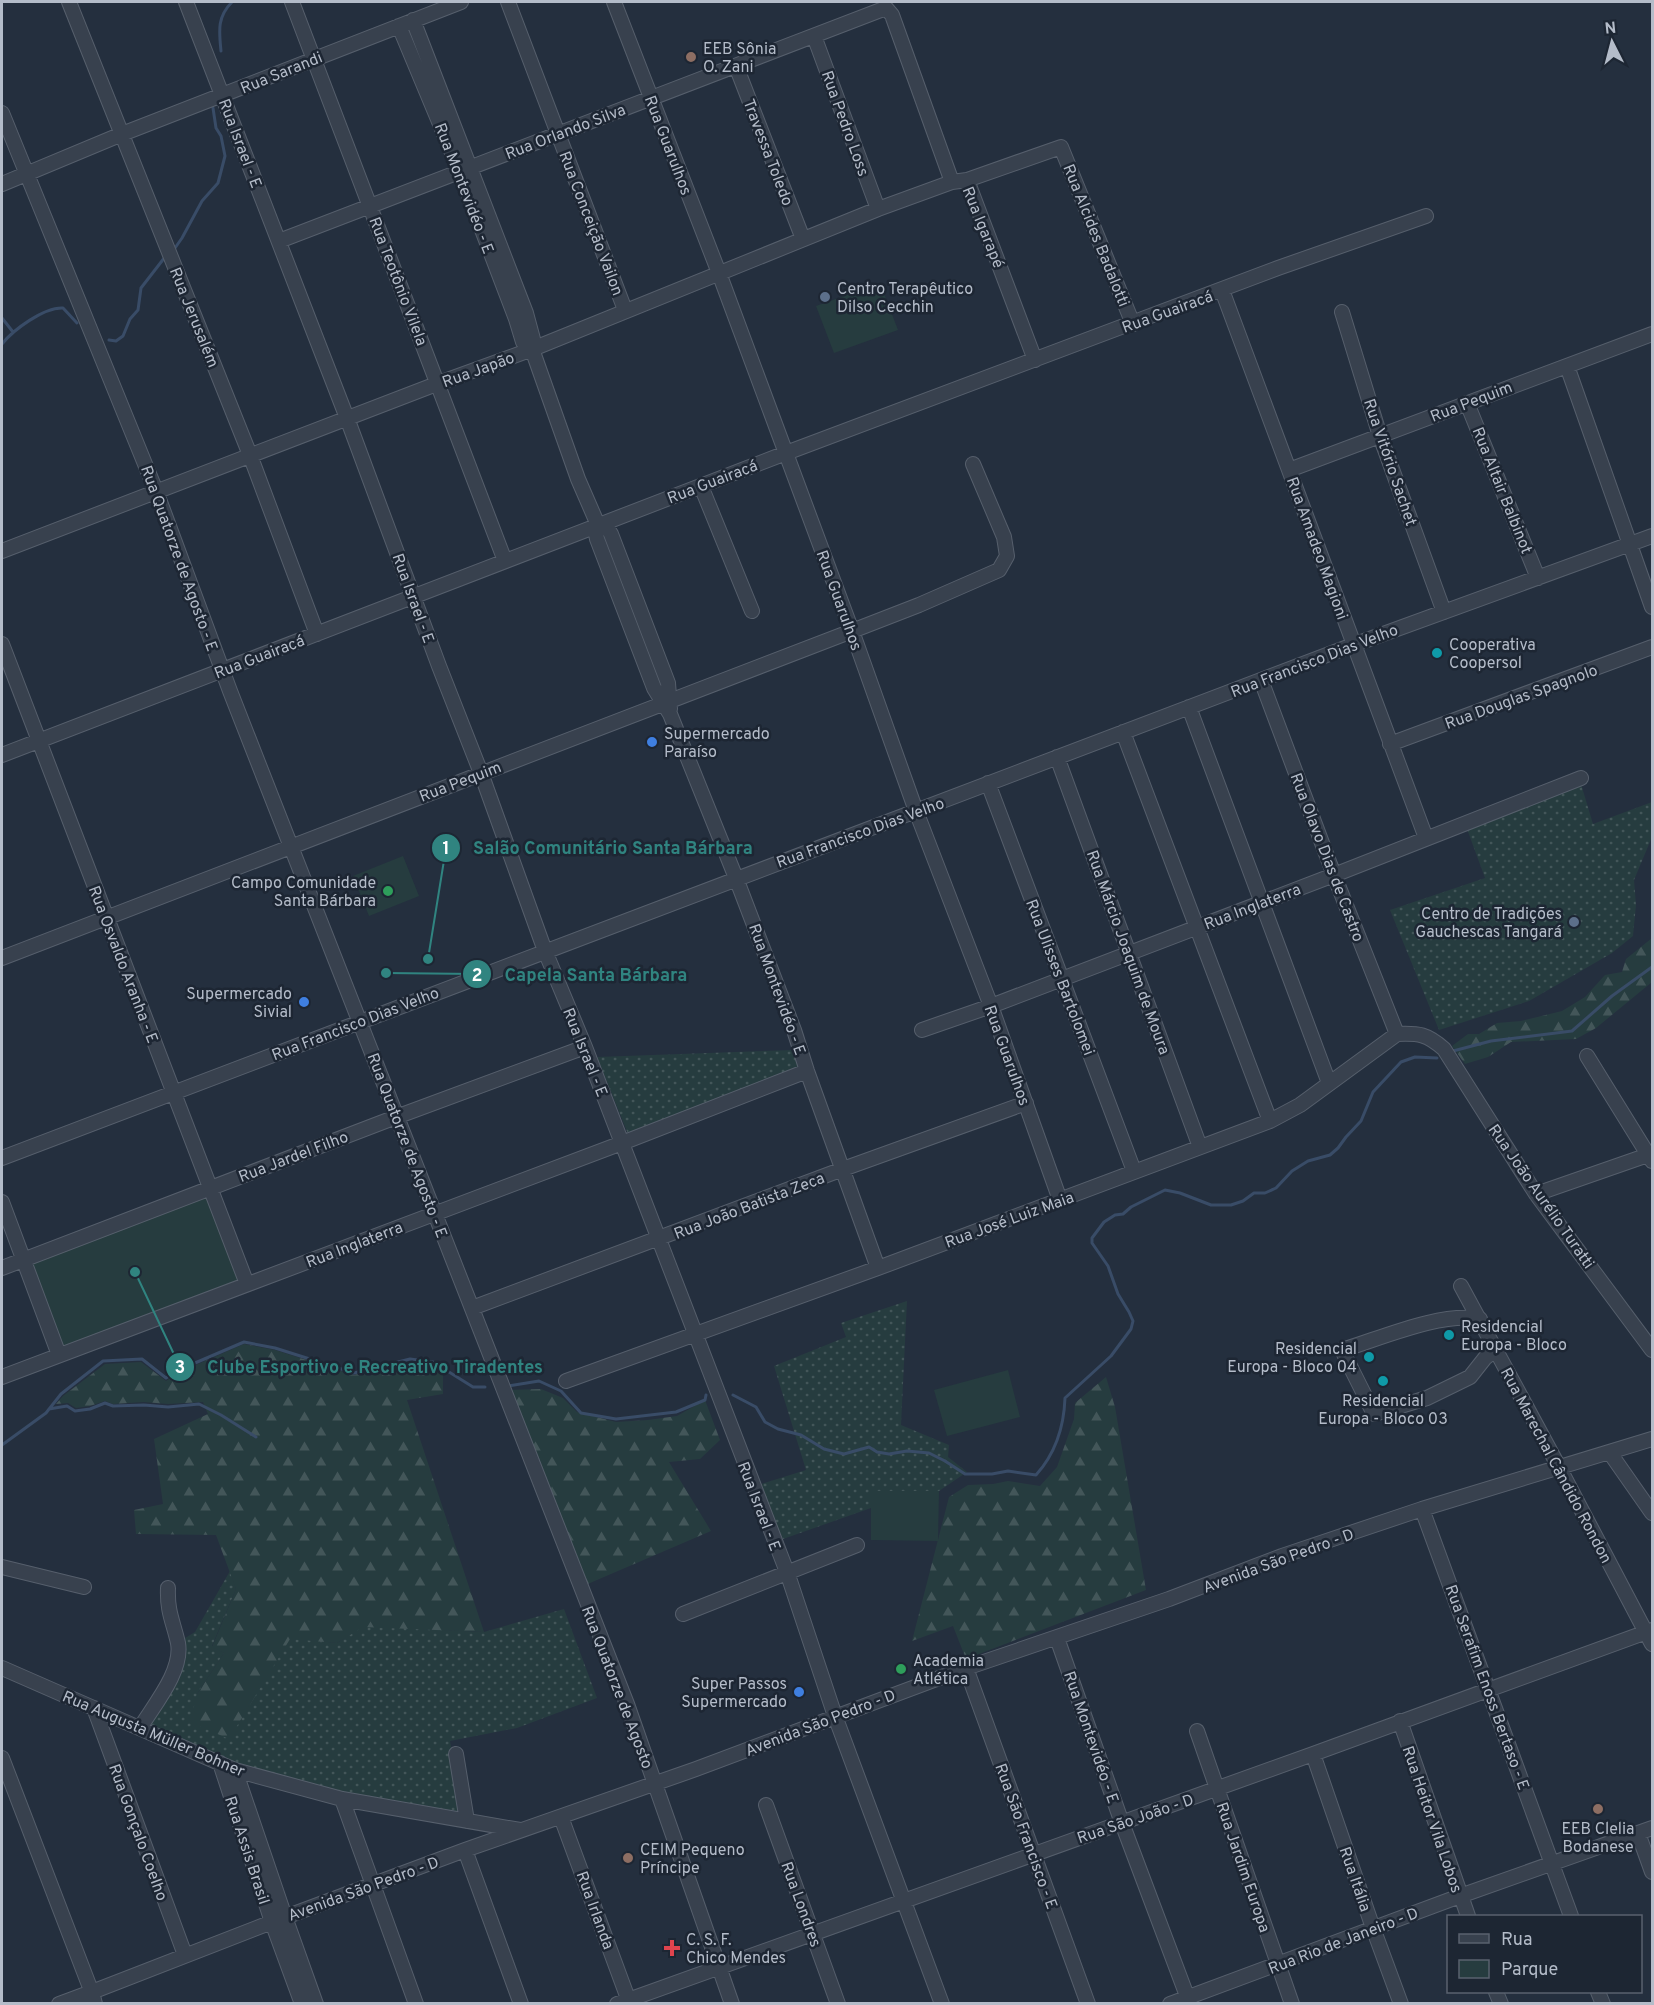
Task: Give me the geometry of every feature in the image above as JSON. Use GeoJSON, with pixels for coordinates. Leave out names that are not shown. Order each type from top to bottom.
{"type":"FeatureCollection","features":[{"type":"Feature","properties":{"kind":"street","name":"Rua Jerusalém"},"geometry":{"type":"LineString","coordinates":[[69,2],[250,455],[317,634]]}},
{"type":"Feature","properties":{"kind":"street","name":"Rua Israel - E"},"geometry":{"type":"LineString","coordinates":[[186,2],[347,418],[481,773],[545,951],[585,1047],[786,1572],[835,1716],[942,2004]]}},
{"type":"Feature","properties":{"kind":"street","name":"Rua Teotônio Vilela"},"geometry":{"type":"LineString","coordinates":[[292,2],[505,561]]}},
{"type":"Feature","properties":{"kind":"street","name":"Rua Sarandi"},"geometry":{"type":"LineString","coordinates":[[2,184],[122,134],[461,2]]}},
{"type":"Feature","properties":{"kind":"street","name":"Rua Conceição Vailon"},"geometry":{"type":"LineString","coordinates":[[508,2],[625,310]]}},
{"type":"Feature","properties":{"kind":"street","name":"Rua Guarulhos"},"geometry":{"type":"LineString","coordinates":[[614,2],[786,453],[916,811],[991,1006],[1060,1200]]}},
{"type":"Feature","properties":{"kind":"street","name":"Rua Orlando Silva"},"geometry":{"type":"LineString","coordinates":[[279,241],[886,8]]}},
{"type":"Feature","properties":{"kind":"street","name":"Rua Igarapé"},"geometry":{"type":"LineString","coordinates":[[886,8],[892,15],[952,182],[967,180],[1035,360]]}},
{"type":"Feature","properties":{"kind":"street","name":"Rua Montevidéo - E"},"geometry":{"type":"LineString","coordinates":[[413,20],[523,342],[532,349],[578,479],[598,525],[597,539],[654,688],[668,707],[736,878],[794,1030],[878,1268]]}},
{"type":"Feature","properties":{"kind":"street","name":"Rua Montevidéo - E"},"geometry":{"type":"LineString","coordinates":[[399,26],[465,170]]}},
{"type":"Feature","properties":{"kind":"street","name":"Rua Pedro Loss"},"geometry":{"type":"LineString","coordinates":[[814,36],[878,209]]}},
{"type":"Feature","properties":{"kind":"street","name":"Travessa Toledo"},"geometry":{"type":"LineString","coordinates":[[736,66],[803,239]]}},
{"type":"Feature","properties":{"kind":"street","name":"Rua Quatorze de Agosto - E"},"geometry":{"type":"LineString","coordinates":[[2,113],[156,491],[222,670],[497,1373]]}},
{"type":"Feature","properties":{"kind":"street","name":"Rua Alcides Badalotti"},"geometry":{"type":"LineString","coordinates":[[967,180],[1061,147],[1133,324]]}},
{"type":"Feature","properties":{"kind":"street","name":"Rua Japão"},"geometry":{"type":"LineString","coordinates":[[2,551],[532,349],[878,209],[952,182]]}},
{"type":"Feature","properties":{"kind":"street","name":"Rua Guairacá"},"geometry":{"type":"LineString","coordinates":[[2,755],[786,453],[1289,264],[1426,216]]}},
{"type":"Feature","properties":{"kind":"street","name":"Rua Amadeo Magioni"},"geometry":{"type":"LineString","coordinates":[[1222,290],[1426,838]]}},
{"type":"Feature","properties":{"kind":"street","name":"Rua Vitório Sachet"},"geometry":{"type":"LineString","coordinates":[[1342,312],[1380,436],[1444,612]]}},
{"type":"Feature","properties":{"kind":"street","name":"Rua Pequim"},"geometry":{"type":"LineString","coordinates":[[1289,470],[1653,334]]}},
{"type":"Feature","properties":{"kind":"street"},"geometry":{"type":"LineString","coordinates":[[1567,366],[1653,606]]}},
{"type":"Feature","properties":{"kind":"street","name":"Rua Altair Balbinot"},"geometry":{"type":"LineString","coordinates":[[1467,403],[1538,578]]}},
{"type":"Feature","properties":{"kind":"street","name":"Rua Pequim"},"geometry":{"type":"LineString","coordinates":[[2,958],[481,773],[668,707],[999,570],[1007,556],[1004,537],[973,464]]}},
{"type":"Feature","properties":{"kind":"street"},"geometry":{"type":"LineString","coordinates":[[701,486],[752,611]]}},
{"type":"Feature","properties":{"kind":"street","name":"Rua Francisco Dias Velho"},"geometry":{"type":"LineString","coordinates":[[2,1158],[1188,707],[1653,536]]}},
{"type":"Feature","properties":{"kind":"street","name":"Rua Osvaldo Aranha - E"},"geometry":{"type":"LineString","coordinates":[[2,644],[246,1284]]}},
{"type":"Feature","properties":{"kind":"street","name":"Rua Douglas Spagnolo"},"geometry":{"type":"LineString","coordinates":[[1390,744],[1653,647]]}},
{"type":"Feature","properties":{"kind":"street","name":"Rua Olavo Dias de Castro"},"geometry":{"type":"LineString","coordinates":[[1261,680],[1397,1034]]}},
{"type":"Feature","properties":{"kind":"street"},"geometry":{"type":"LineString","coordinates":[[1188,707],[1329,1083]]}},
{"type":"Feature","properties":{"kind":"street"},"geometry":{"type":"LineString","coordinates":[[1123,732],[1270,1121]]}},
{"type":"Feature","properties":{"kind":"street","name":"Rua Márcio Joaquim de Moura"},"geometry":{"type":"LineString","coordinates":[[1058,757],[1200,1147]]}},
{"type":"Feature","properties":{"kind":"street","name":"Rua Inglaterra"},"geometry":{"type":"LineString","coordinates":[[922,1030],[991,1006],[1334,875],[1581,778]]}},
{"type":"Feature","properties":{"kind":"street","name":"Rua Ulisses Bartolomei"},"geometry":{"type":"LineString","coordinates":[[988,783],[1134,1171]]}},
{"type":"Feature","properties":{"kind":"street","name":"Rua João Aurélio Turatti"},"geometry":{"type":"LineString","coordinates":[[1397,1034],[1416,1034],[1434,1041],[1444,1049],[1536,1194],[1653,1350]]}},
{"type":"Feature","properties":{"kind":"street","name":"Rua José Luiz Maia"},"geometry":{"type":"LineString","coordinates":[[566,1381],[878,1268],[1270,1121],[1300,1105],[1397,1034]]}},
{"type":"Feature","properties":{"kind":"street","name":"Rua Jardel Filho"},"geometry":{"type":"LineString","coordinates":[[2,1268],[585,1047]]}},
{"type":"Feature","properties":{"kind":"street"},"geometry":{"type":"LineString","coordinates":[[1536,1194],[1650,1158],[1587,1056]]}},
{"type":"Feature","properties":{"kind":"street","name":"Rua Inglaterra"},"geometry":{"type":"LineString","coordinates":[[2,1377],[807,1071]]}},
{"type":"Feature","properties":{"kind":"street","name":"Rua João Batista Zeca"},"geometry":{"type":"LineString","coordinates":[[472,1308],[1026,1103]]}},
{"type":"Feature","properties":{"kind":"street"},"geometry":{"type":"LineString","coordinates":[[2,1202],[59,1355]]}},
{"type":"Feature","properties":{"kind":"street","name":"Rua Marechal Cândido Rondon"},"geometry":{"type":"LineString","coordinates":[[1461,1286],[1651,1635]]}},
{"type":"Feature","properties":{"kind":"street"},"geometry":{"type":"LineString","coordinates":[[1480,1319],[1464,1316],[1441,1320],[1342,1350],[1374,1414],[1427,1398],[1470,1377],[1485,1358],[1495,1350]]}},
{"type":"Feature","properties":{"kind":"street","name":"Rua Quatorze de Agosto"},"geometry":{"type":"LineString","coordinates":[[497,1373],[627,1704],[732,2004]]}},
{"type":"Feature","properties":{"kind":"street","name":"Avenida São Pedro - D"},"geometry":{"type":"LineString","coordinates":[[59,2004],[92,1994],[278,1919],[966,1668],[1058,1638],[1189,1592],[1282,1556],[1422,1509],[1653,1439]]}},
{"type":"Feature","properties":{"kind":"street"},"geometry":{"type":"LineString","coordinates":[[1610,1453],[1653,1513]]}},
{"type":"Feature","properties":{"kind":"street","name":"Rua Serafim Enoss Bertaso - E"},"geometry":{"type":"LineString","coordinates":[[1422,1509],[1570,1915]]}},
{"type":"Feature","properties":{"kind":"street"},"geometry":{"type":"LineString","coordinates":[[683,1614],[857,1545]]}},
{"type":"Feature","properties":{"kind":"street"},"geometry":{"type":"LineString","coordinates":[[2,1567],[84,1587]]}},
{"type":"Feature","properties":{"kind":"street"},"geometry":{"type":"LineString","coordinates":[[140,1728],[176,1669],[178,1646],[171,1622],[168,1588]]}},
{"type":"Feature","properties":{"kind":"street","name":"Rua São João - D"},"geometry":{"type":"LineString","coordinates":[[625,2002],[1489,1689],[1651,1635]]}},
{"type":"Feature","properties":{"kind":"street","name":"Rua Montevidéo - E"},"geometry":{"type":"LineString","coordinates":[[1058,1638],[1122,1823],[1189,2000]]}},
{"type":"Feature","properties":{"kind":"street","name":"Rua Augusta Müller Bohner"},"geometry":{"type":"LineString","coordinates":[[2,1668],[235,1770],[342,1799],[522,1830]]}},
{"type":"Feature","properties":{"kind":"street","name":"Rua São Francisco - E"},"geometry":{"type":"LineString","coordinates":[[966,1668],[1088,2004]]}},
{"type":"Feature","properties":{"kind":"street","name":"Rua Gonçalo Coelho"},"geometry":{"type":"LineString","coordinates":[[94,1708],[185,1955]]}},
{"type":"Feature","properties":{"kind":"street","name":"Rua Heitor Vila Lobos"},"geometry":{"type":"LineString","coordinates":[[1400,1721],[1466,1915]]}},
{"type":"Feature","properties":{"kind":"street","name":"Rua Jardim Europa"},"geometry":{"type":"LineString","coordinates":[[1197,1731],[1292,2004]]}},
{"type":"Feature","properties":{"kind":"street"},"geometry":{"type":"LineString","coordinates":[[456,1754],[467,1821]]}},
{"type":"Feature","properties":{"kind":"street","name":"Rua Itália"},"geometry":{"type":"LineString","coordinates":[[1313,1754],[1401,2004]]}},
{"type":"Feature","properties":{"kind":"street"},"geometry":{"type":"LineString","coordinates":[[2,1758],[7,1786],[92,1994]]}},
{"type":"Feature","properties":{"kind":"street","name":"Rua Assis Brasil"},"geometry":{"type":"LineString","coordinates":[[220,1763],[278,1919],[316,2004]]}},
{"type":"Feature","properties":{"kind":"street","name":"Rua Assis Brasil"},"geometry":{"type":"LineString","coordinates":[[235,1770],[302,2004]]}},
{"type":"Feature","properties":{"kind":"street"},"geometry":{"type":"LineString","coordinates":[[342,1799],[416,2004]]}},
{"type":"Feature","properties":{"kind":"street","name":"Rua Londres"},"geometry":{"type":"LineString","coordinates":[[766,1805],[838,2004]]}},
{"type":"Feature","properties":{"kind":"street","name":"Rua Irlanda"},"geometry":{"type":"LineString","coordinates":[[561,1817],[625,2002]]}},
{"type":"Feature","properties":{"kind":"street","name":"Rua Rio de Janeiro - D"},"geometry":{"type":"LineString","coordinates":[[1170,2004],[1189,2000],[1373,1928],[1653,1828]]}},
{"type":"Feature","properties":{"kind":"street"},"geometry":{"type":"LineString","coordinates":[[1638,1833],[1653,1872]]}},
{"type":"Feature","properties":{"kind":"street"},"geometry":{"type":"LineString","coordinates":[[465,1850],[521,2004]]}},
{"type":"Feature","properties":{"kind":"green space"},"geometry":{"type":"Polygon","coordinates":[[[880,283],[898,330],[834,353],[816,306],[880,283]]]}},
{"type":"Feature","properties":{"kind":"green space"},"geometry":{"type":"Polygon","coordinates":[[[1581,784],[1593,824],[1652,802],[1652,837],[1634,880],[1636,905],[1633,936],[1612,953],[1529,1001],[1439,1030],[1390,910],[1485,878],[1467,829],[1581,784]]]}},
{"type":"Feature","properties":{"kind":"green space","name":"Campo Comunidade Santa Bárbara"},"geometry":{"type":"Polygon","coordinates":[[[403,856],[419,896],[369,916],[353,876],[403,856]]]}},
{"type":"Feature","properties":{"kind":"green space"},"geometry":{"type":"Polygon","coordinates":[[[1652,938],[1652,982],[1596,1028],[1576,1039],[1511,1042],[1488,1057],[1465,1064],[1452,1046],[1468,1034],[1479,1034],[1497,1023],[1521,1021],[1562,1011],[1585,997],[1605,975],[1622,972],[1626,959],[1652,938]]]}},
{"type":"Feature","properties":{"kind":"green space"},"geometry":{"type":"Polygon","coordinates":[[[793,1050],[799,1070],[628,1134],[597,1057],[793,1050]]]}},
{"type":"Feature","properties":{"kind":"green space"},"geometry":{"type":"Polygon","coordinates":[[[207,1194],[241,1282],[62,1350],[29,1262],[207,1194]]]}},
{"type":"Feature","properties":{"kind":"green space"},"geometry":{"type":"Polygon","coordinates":[[[907,1301],[901,1425],[949,1445],[948,1457],[967,1472],[939,1491],[871,1491],[871,1508],[783,1539],[758,1485],[806,1470],[774,1366],[846,1337],[841,1323],[907,1301]]]}},
{"type":"Feature","properties":{"kind":"green space"},"geometry":{"type":"Polygon","coordinates":[[[244,1344],[275,1350],[354,1375],[410,1361],[432,1364],[443,1371],[443,1394],[407,1400],[484,1632],[363,1627],[337,1643],[290,1639],[229,1739],[190,1722],[197,1694],[224,1653],[212,1647],[236,1589],[216,1535],[136,1534],[134,1510],[163,1504],[154,1439],[208,1414],[203,1402],[113,1404],[105,1401],[76,1408],[68,1403],[56,1404],[105,1364],[141,1362],[166,1381],[182,1371],[244,1344]]]}},
{"type":"Feature","properties":{"kind":"green space"},"geometry":{"type":"Polygon","coordinates":[[[1008,1370],[1020,1417],[947,1436],[934,1390],[1008,1370]]]}},
{"type":"Feature","properties":{"kind":"green space"},"geometry":{"type":"Polygon","coordinates":[[[1106,1377],[1115,1407],[1146,1590],[966,1659],[953,1626],[912,1641],[949,1497],[968,1485],[1008,1481],[1040,1486],[1057,1467],[1074,1419],[1075,1403],[1106,1377]]]}},
{"type":"Feature","properties":{"kind":"green space"},"geometry":{"type":"Polygon","coordinates":[[[541,1389],[563,1398],[577,1412],[616,1422],[677,1416],[705,1400],[720,1440],[700,1459],[669,1462],[711,1531],[583,1586],[507,1390],[541,1389]]]}},
{"type":"Feature","properties":{"kind":"green space"},"geometry":{"type":"Polygon","coordinates":[[[871,1491],[939,1491],[938,1541],[871,1540],[871,1491]]]}},
{"type":"Feature","properties":{"kind":"green space"},"geometry":{"type":"Polygon","coordinates":[[[230,1571],[236,1589],[212,1646],[224,1653],[197,1694],[229,1738],[290,1638],[337,1643],[363,1626],[484,1632],[564,1609],[597,1698],[517,1728],[450,1741],[462,1812],[345,1794],[238,1765],[149,1725],[180,1641],[195,1632],[230,1571]]]}},
{"type":"Feature","properties":{"kind":"waterway"},"geometry":{"type":"LineString","coordinates":[[221,51],[221,19],[232,2]]}},
{"type":"Feature","properties":{"kind":"waterway"},"geometry":{"type":"LineString","coordinates":[[175,248],[202,201],[218,183],[225,156],[221,136],[216,128],[213,108]]}},
{"type":"Feature","properties":{"kind":"waterway"},"geometry":{"type":"LineString","coordinates":[[109,340],[116,341],[123,336],[130,319],[138,310],[141,288],[165,257]]}},
{"type":"Feature","properties":{"kind":"waterway"},"geometry":{"type":"LineString","coordinates":[[2,344],[29,320],[47,311],[63,308],[77,323]]}},
{"type":"Feature","properties":{"kind":"waterway"},"geometry":{"type":"LineString","coordinates":[[2,318],[13,332]]}},
{"type":"Feature","properties":{"kind":"waterway"},"geometry":{"type":"LineString","coordinates":[[1453,1051],[1491,1041],[1572,1031],[1612,996],[1652,967]]}},
{"type":"Feature","properties":{"kind":"waterway"},"geometry":{"type":"LineString","coordinates":[[733,1395],[756,1407],[765,1422],[778,1429],[801,1435],[824,1449],[844,1454],[869,1447],[877,1452],[889,1454],[907,1451],[929,1453],[965,1474],[992,1474],[1008,1471],[1036,1475],[1043,1467],[1057,1439],[1063,1419],[1065,1398],[1111,1356],[1131,1329],[1133,1321],[1129,1312],[1118,1294],[1108,1266],[1092,1243],[1092,1238],[1104,1222],[1165,1190],[1211,1205],[1231,1205],[1243,1201],[1254,1193],[1265,1193],[1276,1188],[1292,1171],[1308,1161],[1330,1155],[1338,1148],[1361,1121],[1373,1092],[1401,1062],[1415,1057],[1437,1058]]}},
{"type":"Feature","properties":{"kind":"waterway"},"geometry":{"type":"LineString","coordinates":[[2,1445],[46,1413],[61,1394],[103,1361],[142,1359],[166,1378],[181,1369],[244,1342],[275,1348],[354,1373],[410,1359],[433,1362],[473,1387],[485,1387]]}},
{"type":"Feature","properties":{"kind":"waterway"},"geometry":{"type":"LineString","coordinates":[[508,1386],[539,1381],[561,1391],[581,1413],[616,1419],[676,1412],[705,1400],[706,1395]]}},
{"type":"Feature","properties":{"kind":"waterway"},"geometry":{"type":"LineString","coordinates":[[49,1409],[67,1406],[75,1411],[90,1409],[105,1403],[113,1406],[168,1407],[199,1404],[256,1437]]}},
{"type":"Feature","properties":{"kind":"place","name":"EEB Sônia O. Zani"},"geometry":{"type":"Point","coordinates":[691,57]}},
{"type":"Feature","properties":{"kind":"place","name":"Centro Terapêutico Dilso Cecchin"},"geometry":{"type":"Point","coordinates":[825,297]}},
{"type":"Feature","properties":{"kind":"place","name":"Cooperativa Coopersol"},"geometry":{"type":"Point","coordinates":[1437,653]}},
{"type":"Feature","properties":{"kind":"place","name":"Supermercado Paraíso"},"geometry":{"type":"Point","coordinates":[652,742]}},
{"type":"Feature","properties":{"kind":"place","name":"Campo Comunidade Santa Bárbara"},"geometry":{"type":"Point","coordinates":[388,891]}},
{"type":"Feature","properties":{"kind":"place","name":"Centro de Tradições Gauchescas Tangará"},"geometry":{"type":"Point","coordinates":[1574,922]}},
{"type":"Feature","properties":{"kind":"place","name":"Salão Comunitário Santa Bárbara"},"geometry":{"type":"Point","coordinates":[428,959]}},
{"type":"Feature","properties":{"kind":"place","name":"Capela Santa Bárbara"},"geometry":{"type":"Point","coordinates":[386,973]}},
{"type":"Feature","properties":{"kind":"place","name":"Supermercado Sivial"},"geometry":{"type":"Point","coordinates":[304,1002]}},
{"type":"Feature","properties":{"kind":"place","name":"Clube Esportivo e Recreativo Tiradentes"},"geometry":{"type":"Point","coordinates":[135,1272]}},
{"type":"Feature","properties":{"kind":"place","name":"Residencial Europa - Bloco"},"geometry":{"type":"Point","coordinates":[1449,1335]}},
{"type":"Feature","properties":{"kind":"place","name":"Residencial Europa - Bloco 04"},"geometry":{"type":"Point","coordinates":[1369,1357]}},
{"type":"Feature","properties":{"kind":"place","name":"Residencial Europa - Bloco 03"},"geometry":{"type":"Point","coordinates":[1383,1381]}},
{"type":"Feature","properties":{"kind":"place","name":"Academia Atlética"},"geometry":{"type":"Point","coordinates":[901,1669]}},
{"type":"Feature","properties":{"kind":"place","name":"Super Passos Supermercado"},"geometry":{"type":"Point","coordinates":[799,1692]}},
{"type":"Feature","properties":{"kind":"place","name":"EEB Clelia Bodanese"},"geometry":{"type":"Point","coordinates":[1598,1809]}},
{"type":"Feature","properties":{"kind":"place","name":"CEIM Pequeno Príncipe"},"geometry":{"type":"Point","coordinates":[628,1858]}},
{"type":"Feature","properties":{"kind":"place","name":"C. S. F. Chico Mendes"},"geometry":{"type":"Point","coordinates":[672,1948]}}]}
